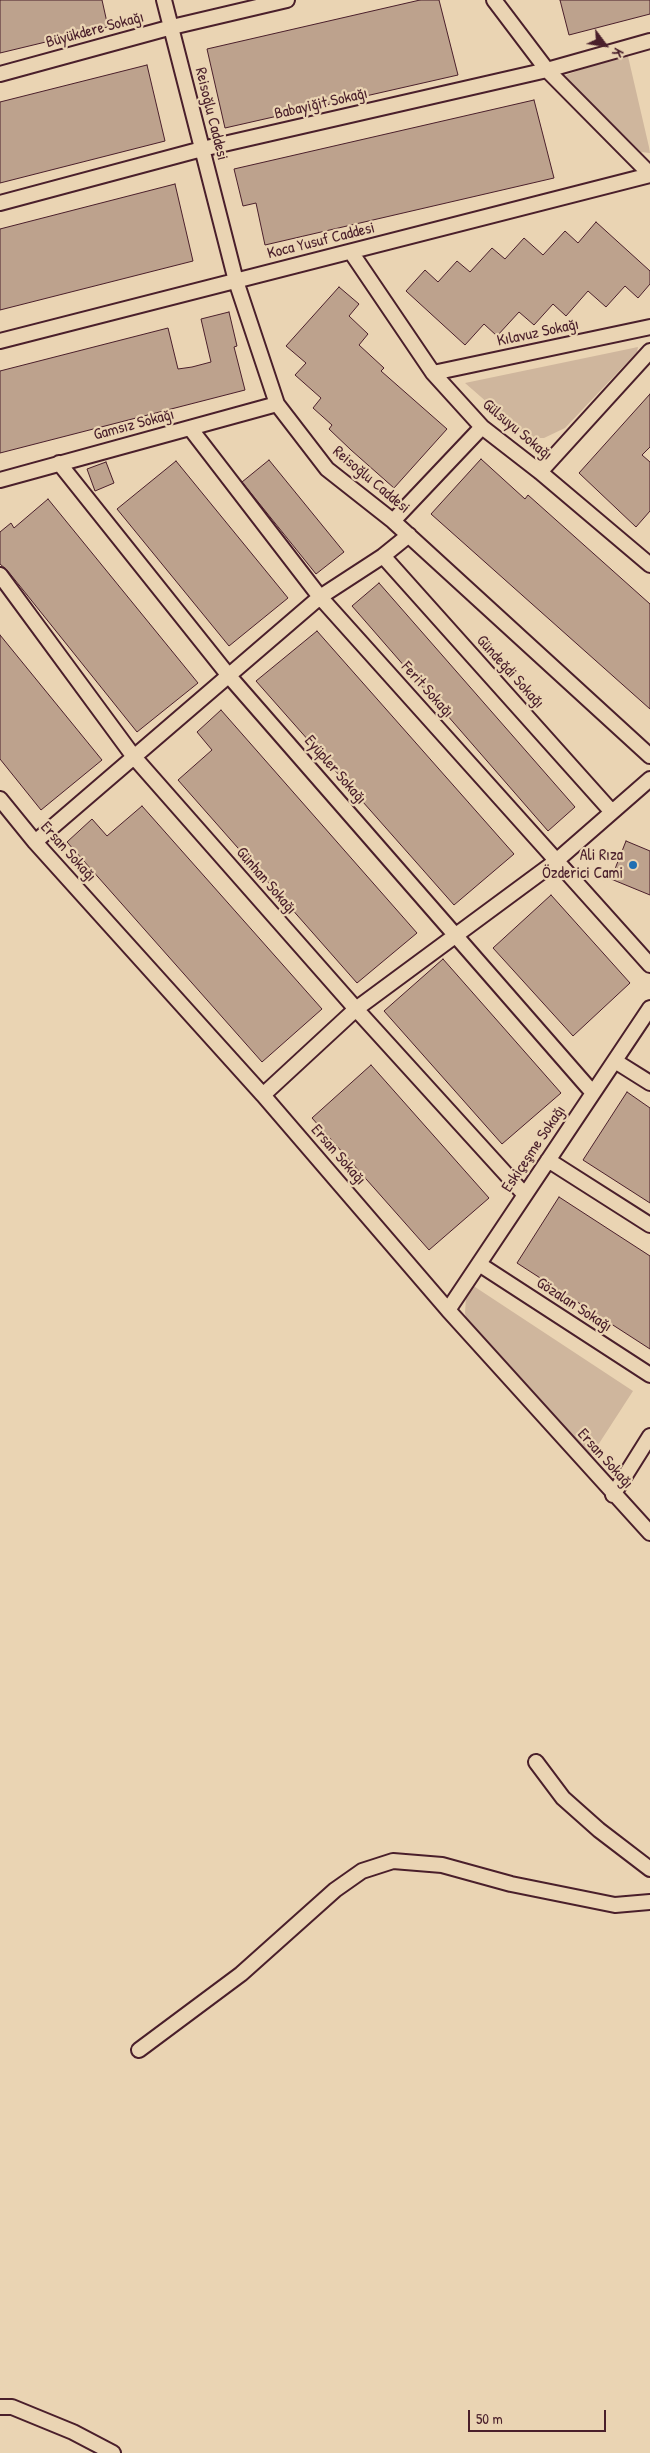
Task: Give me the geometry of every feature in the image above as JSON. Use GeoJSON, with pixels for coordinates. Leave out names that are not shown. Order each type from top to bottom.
{"type":"FeatureCollection","features":[{"type":"Feature","properties":{"kind":"street","name":"Reisoğlu Caddesi"},"geometry":{"type":"LineString","coordinates":[[164,0],[236,281],[277,404],[327,470],[394,521],[649,753]]}},
{"type":"Feature","properties":{"kind":"street","name":"Büyükdere Sokağı"},"geometry":{"type":"LineString","coordinates":[[0,74],[172,28],[288,0]]}},
{"type":"Feature","properties":{"kind":"street"},"geometry":{"type":"LineString","coordinates":[[494,0],[546,70],[650,175]]}},
{"type":"Feature","properties":{"kind":"street","name":"Babayiğit Sokağı"},"geometry":{"type":"LineString","coordinates":[[0,203],[202,149],[546,70],[650,41]]}},
{"type":"Feature","properties":{"kind":"street","name":"Koca Yusuf Caddesi"},"geometry":{"type":"LineString","coordinates":[[0,341],[650,175]]}},
{"type":"Feature","properties":{"kind":"street","name":"Gülsuyu Sokağı"},"geometry":{"type":"LineString","coordinates":[[351,252],[433,373],[482,427],[647,556]]}},
{"type":"Feature","properties":{"kind":"street","name":"Kılavuz Sokağı"},"geometry":{"type":"LineString","coordinates":[[433,373],[650,327]]}},
{"type":"Feature","properties":{"kind":"street"},"geometry":{"type":"LineString","coordinates":[[540,472],[650,351]]}},
{"type":"Feature","properties":{"kind":"street","name":"Gamsız Sokağı"},"geometry":{"type":"LineString","coordinates":[[0,480],[277,404]]}},
{"type":"Feature","properties":{"kind":"street"},"geometry":{"type":"LineString","coordinates":[[394,521],[482,427]]}},
{"type":"Feature","properties":{"kind":"street","name":"Ferit Sokağı"},"geometry":{"type":"LineString","coordinates":[[190,428],[320,597],[555,862],[650,965]]}},
{"type":"Feature","properties":{"kind":"street","name":"Eyüpler Sokağı"},"geometry":{"type":"LineString","coordinates":[[59,463],[229,676],[593,1093]]}},
{"type":"Feature","properties":{"kind":"street"},"geometry":{"type":"LineString","coordinates":[[35,842],[320,597],[383,556],[409,535]]}},
{"type":"Feature","properties":{"kind":"street","name":"Gündeğdi Sokağı"},"geometry":{"type":"LineString","coordinates":[[383,556],[612,812]]}},
{"type":"Feature","properties":{"kind":"street","name":"Günhan Sokağı"},"geometry":{"type":"LineString","coordinates":[[0,575],[134,757],[356,1009],[525,1194]]}},
{"type":"Feature","properties":{"kind":"street"},"geometry":{"type":"LineString","coordinates":[[263,1095],[356,1009],[555,862],[650,779]]}},
{"type":"Feature","properties":{"kind":"street","name":"Ersan Sokağı"},"geometry":{"type":"LineString","coordinates":[[0,799],[35,842],[263,1095],[448,1310],[613,1495],[645,1524],[650,1534]]}},
{"type":"Feature","properties":{"kind":"street","name":"Eskiçeşme Sokağı"},"geometry":{"type":"LineString","coordinates":[[448,1310],[650,1008]]}},
{"type":"Feature","properties":{"kind":"street"},"geometry":{"type":"LineString","coordinates":[[614,1061],[650,1083]]}},
{"type":"Feature","properties":{"kind":"street"},"geometry":{"type":"LineString","coordinates":[[548,1160],[650,1225]]}},
{"type":"Feature","properties":{"kind":"street","name":"Gözalan Sokağı"},"geometry":{"type":"LineString","coordinates":[[478,1264],[650,1375]]}},
{"type":"Feature","properties":{"kind":"street"},"geometry":{"type":"LineString","coordinates":[[613,1495],[650,1436]]}},
{"type":"Feature","properties":{"kind":"street"},"geometry":{"type":"LineString","coordinates":[[536,1762],[563,1798],[599,1830],[650,1868]]}},
{"type":"Feature","properties":{"kind":"street"},"geometry":{"type":"LineString","coordinates":[[139,2050],[241,1974],[342,1886],[362,1871],[393,1861],[442,1865],[511,1884],[614,1905],[650,1902]]}},
{"type":"Feature","properties":{"kind":"street"},"geometry":{"type":"LineString","coordinates":[[0,2407],[12,2408],[72,2432],[113,2453]]}},
{"type":"Feature","properties":{"kind":"shaded area"},"geometry":{"type":"Polygon","coordinates":[[[627,52],[650,153],[641,152],[564,76],[627,52]]]}},
{"type":"Feature","properties":{"kind":"shaded area"},"geometry":{"type":"Polygon","coordinates":[[[638,347],[637,352],[565,428],[544,438],[528,438],[465,383],[638,347]]]}},
{"type":"Feature","properties":{"kind":"shaded area"},"geometry":{"type":"Polygon","coordinates":[[[472,1285],[633,1391],[589,1459],[469,1330],[465,1313],[466,1297],[472,1285]]]}},
{"type":"Feature","properties":{"kind":"building"},"geometry":{"type":"Polygon","coordinates":[[[0,0],[102,0],[108,27],[0,53],[0,0]]]}},
{"type":"Feature","properties":{"kind":"building"},"geometry":{"type":"Polygon","coordinates":[[[420,0],[439,0],[458,75],[225,128],[207,49],[420,0]]]}},
{"type":"Feature","properties":{"kind":"building"},"geometry":{"type":"Polygon","coordinates":[[[560,0],[650,0],[650,14],[569,35],[560,0]]]}},
{"type":"Feature","properties":{"kind":"building"},"geometry":{"type":"Polygon","coordinates":[[[147,65],[165,141],[0,183],[0,102],[147,65]]]}},
{"type":"Feature","properties":{"kind":"building"},"geometry":{"type":"Polygon","coordinates":[[[534,100],[554,178],[265,245],[256,203],[243,206],[234,169],[534,100]]]}},
{"type":"Feature","properties":{"kind":"building"},"geometry":{"type":"Polygon","coordinates":[[[175,184],[193,261],[0,310],[0,229],[175,184]]]}},
{"type":"Feature","properties":{"kind":"building"},"geometry":{"type":"Polygon","coordinates":[[[596,222],[650,271],[650,284],[638,298],[625,286],[606,307],[588,291],[566,316],[553,304],[534,325],[519,312],[497,336],[484,324],[465,345],[406,291],[425,270],[438,282],[457,261],[470,272],[492,248],[505,259],[524,238],[543,255],[565,231],[578,243],[596,222]]]}},
{"type":"Feature","properties":{"kind":"building"},"geometry":{"type":"Polygon","coordinates":[[[339,287],[359,304],[349,316],[368,334],[359,345],[384,368],[381,371],[447,429],[394,488],[329,429],[332,425],[313,408],[321,398],[295,375],[306,363],[286,346],[339,287]]]}},
{"type":"Feature","properties":{"kind":"building"},"geometry":{"type":"Polygon","coordinates":[[[229,312],[237,346],[234,347],[245,390],[0,453],[0,371],[168,328],[178,369],[192,367],[211,362],[201,319],[229,312]]]}},
{"type":"Feature","properties":{"kind":"building"},"geometry":{"type":"Polygon","coordinates":[[[650,394],[650,447],[642,455],[650,462],[650,511],[636,527],[579,473],[650,394]]]}},
{"type":"Feature","properties":{"kind":"building"},"geometry":{"type":"Polygon","coordinates":[[[481,459],[525,499],[528,495],[650,604],[650,709],[431,514],[481,459]]]}},
{"type":"Feature","properties":{"kind":"building"},"geometry":{"type":"Polygon","coordinates":[[[269,460],[344,552],[316,574],[242,482],[269,460]]]}},
{"type":"Feature","properties":{"kind":"building"},"geometry":{"type":"Polygon","coordinates":[[[176,461],[288,598],[229,646],[117,509],[176,461]]]}},
{"type":"Feature","properties":{"kind":"building"},"geometry":{"type":"Polygon","coordinates":[[[106,462],[114,483],[95,491],[87,469],[106,462]]]}},
{"type":"Feature","properties":{"kind":"building"},"geometry":{"type":"Polygon","coordinates":[[[48,499],[198,683],[137,732],[7,570],[0,564],[0,532],[11,523],[14,528],[48,499]]]}},
{"type":"Feature","properties":{"kind":"building"},"geometry":{"type":"Polygon","coordinates":[[[379,583],[575,807],[548,831],[352,606],[379,583]]]}},
{"type":"Feature","properties":{"kind":"building"},"geometry":{"type":"Polygon","coordinates":[[[317,631],[514,854],[454,905],[256,681],[317,631]]]}},
{"type":"Feature","properties":{"kind":"building"},"geometry":{"type":"Polygon","coordinates":[[[0,635],[102,760],[41,810],[0,759],[0,635]]]}},
{"type":"Feature","properties":{"kind":"building"},"geometry":{"type":"Polygon","coordinates":[[[221,710],[417,933],[357,983],[178,780],[212,750],[197,732],[221,710]]]}},
{"type":"Feature","properties":{"kind":"building"},"geometry":{"type":"Polygon","coordinates":[[[142,806],[322,1009],[262,1062],[67,842],[92,819],[107,836],[142,806]]]}},
{"type":"Feature","properties":{"kind":"building","name":"Ali Rıza Özderici Cami"},"geometry":{"type":"Polygon","coordinates":[[[626,841],[650,851],[650,895],[611,879],[626,841]]]}},
{"type":"Feature","properties":{"kind":"building"},"geometry":{"type":"Polygon","coordinates":[[[551,895],[630,983],[573,1036],[493,948],[551,895]]]}},
{"type":"Feature","properties":{"kind":"building"},"geometry":{"type":"Polygon","coordinates":[[[443,959],[561,1093],[502,1144],[384,1011],[443,959]]]}},
{"type":"Feature","properties":{"kind":"building"},"geometry":{"type":"Polygon","coordinates":[[[371,1065],[489,1198],[429,1250],[312,1118],[371,1065]]]}},
{"type":"Feature","properties":{"kind":"building"},"geometry":{"type":"Polygon","coordinates":[[[627,1092],[650,1108],[650,1203],[583,1160],[627,1092]]]}},
{"type":"Feature","properties":{"kind":"building"},"geometry":{"type":"Polygon","coordinates":[[[559,1197],[650,1256],[650,1349],[517,1263],[559,1197]]]}},
{"type":"Feature","properties":{"kind":"place","name":"Ali Rıza Özderici Cami"},"geometry":{"type":"Point","coordinates":[633,865]}}]}
